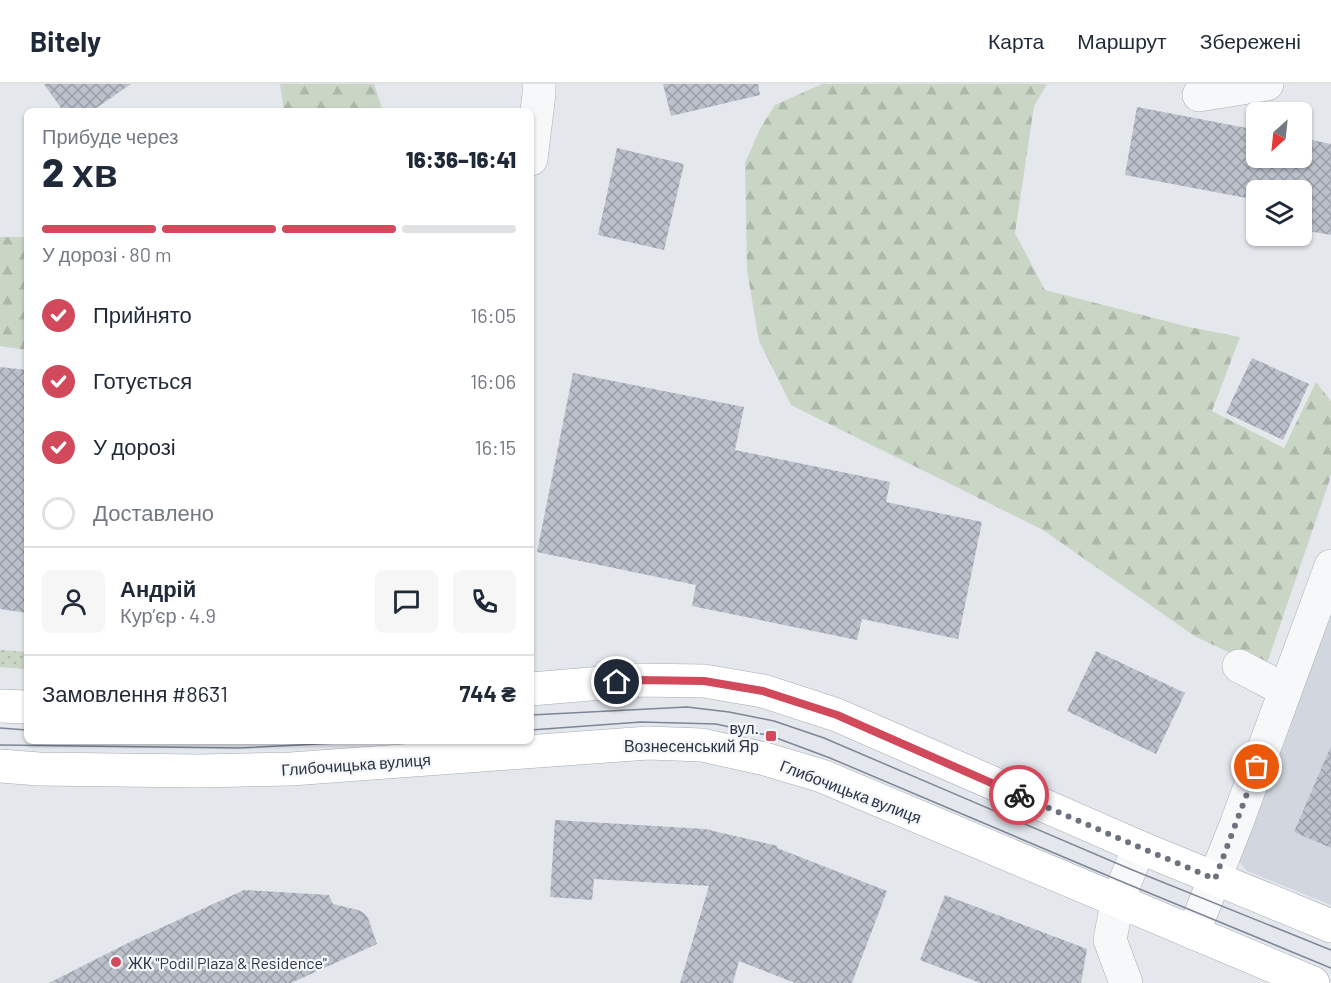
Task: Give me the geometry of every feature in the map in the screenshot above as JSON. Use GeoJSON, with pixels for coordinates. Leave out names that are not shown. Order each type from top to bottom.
{"type":"FeatureCollection","features":[{"type":"Feature","properties":{"kind":"main road"},"geometry":{"type":"LineString","coordinates":[[534,689],[638,680],[704,681],[763,691],[837,715],[1139,847],[1331,926]]}},
{"type":"Feature","properties":{"kind":"main road"},"geometry":{"type":"LineString","coordinates":[[0,706],[24,707]]}},
{"type":"Feature","properties":{"kind":"main road","name":"Глибочицька вулиця"},"geometry":{"type":"LineString","coordinates":[[0,766],[39,769],[176,771],[291,769],[648,743],[702,745],[765,759],[822,776],[1313,983]]}},
{"type":"Feature","properties":{"kind":"street"},"geometry":{"type":"LineString","coordinates":[[534,135],[539,84]]}},
{"type":"Feature","properties":{"kind":"street"},"geometry":{"type":"LineString","coordinates":[[1199,95],[1267,84]]}},
{"type":"Feature","properties":{"kind":"street"},"geometry":{"type":"LineString","coordinates":[[1193,933],[1331,566]]}},
{"type":"Feature","properties":{"kind":"street"},"geometry":{"type":"LineString","coordinates":[[1239,666],[1285,690]]}},
{"type":"Feature","properties":{"kind":"street"},"geometry":{"type":"LineString","coordinates":[[1126,983],[1110,940],[1118,902],[1139,847]]}},
{"type":"Feature","properties":{"kind":"shaded area"},"geometry":{"type":"Polygon","coordinates":[[[1331,585],[1331,905],[1247,871],[1238,860],[1331,585]]]}},
{"type":"Feature","properties":{"kind":"green space"},"geometry":{"type":"Polygon","coordinates":[[[280,84],[374,84],[382,108],[284,108],[280,84]]]}},
{"type":"Feature","properties":{"kind":"green space"},"geometry":{"type":"Polygon","coordinates":[[[822,84],[1047,84],[1034,106],[1015,233],[1045,290],[1189,327],[1240,337],[1212,411],[1284,448],[1316,382],[1331,401],[1331,474],[1265,669],[1196,637],[1043,530],[791,405],[759,341],[747,270],[745,163],[760,129],[775,105],[822,84]]]}},
{"type":"Feature","properties":{"kind":"green space"},"geometry":{"type":"Polygon","coordinates":[[[0,237],[24,237],[24,350],[0,346],[0,237]]]}},
{"type":"Feature","properties":{"kind":"green space"},"geometry":{"type":"Polygon","coordinates":[[[0,650],[24,652],[24,669],[0,667],[0,650]]]}},
{"type":"Feature","properties":{"kind":"building"},"geometry":{"type":"Polygon","coordinates":[[[44,84],[131,84],[96,108],[61,108],[44,84]]]}},
{"type":"Feature","properties":{"kind":"building"},"geometry":{"type":"Polygon","coordinates":[[[663,84],[758,84],[760,95],[671,116],[663,84]]]}},
{"type":"Feature","properties":{"kind":"building"},"geometry":{"type":"Polygon","coordinates":[[[1137,107],[1246,128],[1246,168],[1312,168],[1312,140],[1331,144],[1331,235],[1312,232],[1312,180],[1246,180],[1246,198],[1125,175],[1137,107]]]}},
{"type":"Feature","properties":{"kind":"building"},"geometry":{"type":"Polygon","coordinates":[[[617,148],[684,164],[664,250],[598,235],[617,148]]]}},
{"type":"Feature","properties":{"kind":"building"},"geometry":{"type":"Polygon","coordinates":[[[1252,358],[1309,384],[1283,440],[1226,413],[1252,358]]]}},
{"type":"Feature","properties":{"kind":"building"},"geometry":{"type":"Polygon","coordinates":[[[0,367],[24,370],[24,613],[0,609],[0,367]]]}},
{"type":"Feature","properties":{"kind":"building"},"geometry":{"type":"Polygon","coordinates":[[[573,373],[744,407],[735,450],[890,482],[886,502],[982,522],[958,639],[862,619],[857,640],[692,606],[696,585],[537,552],[573,373]]]}},
{"type":"Feature","properties":{"kind":"building"},"geometry":{"type":"Polygon","coordinates":[[[1096,651],[1185,693],[1156,754],[1067,711],[1096,651]]]}},
{"type":"Feature","properties":{"kind":"building"},"geometry":{"type":"Polygon","coordinates":[[[1331,746],[1331,848],[1294,832],[1331,746]]]}},
{"type":"Feature","properties":{"kind":"building"},"geometry":{"type":"Polygon","coordinates":[[[555,820],[705,829],[778,846],[777,848],[887,891],[852,983],[795,983],[739,961],[733,983],[680,983],[709,886],[594,879],[592,900],[550,897],[555,820]]]}},
{"type":"Feature","properties":{"kind":"building"},"geometry":{"type":"Polygon","coordinates":[[[244,890],[329,895],[333,904],[364,913],[377,944],[291,983],[49,983],[132,941],[244,890]]]}},
{"type":"Feature","properties":{"kind":"building"},"geometry":{"type":"Polygon","coordinates":[[[945,895],[1087,949],[1081,983],[980,983],[920,960],[945,895]]]}},
{"type":"Feature","properties":{"kind":"tram line"},"geometry":{"type":"LineString","coordinates":[[534,715],[687,707],[774,721],[824,738],[1130,869],[1331,950]]}},
{"type":"Feature","properties":{"kind":"tram line"},"geometry":{"type":"LineString","coordinates":[[534,730],[641,722],[716,724],[771,736],[830,758],[1331,968]]}},
{"type":"Feature","properties":{"kind":"tram line"},"geometry":{"type":"LineString","coordinates":[[0,728],[24,730]]}},
{"type":"Feature","properties":{"kind":"tram line"},"geometry":{"type":"LineString","coordinates":[[0,745],[239,748],[318,744]]}},
{"type":"Feature","properties":{"kind":"way so far"},"geometry":{"type":"LineString","coordinates":[[1019,795],[1215,879],[1257,767]]}},
{"type":"Feature","properties":{"kind":"place","name":"вул. Вознесенський Яр"},"geometry":{"type":"Point","coordinates":[771,736]}},
{"type":"Feature","properties":{"kind":"place","name":"ЖК \"Podil Plaza & Residence\""},"geometry":{"type":"Point","coordinates":[116,962]}},
{"type":"Feature","properties":{"kind":"route"},"geometry":{"type":"LineString","coordinates":[[617,682],[704,681],[763,691],[837,715],[1019,795]]}}]}
